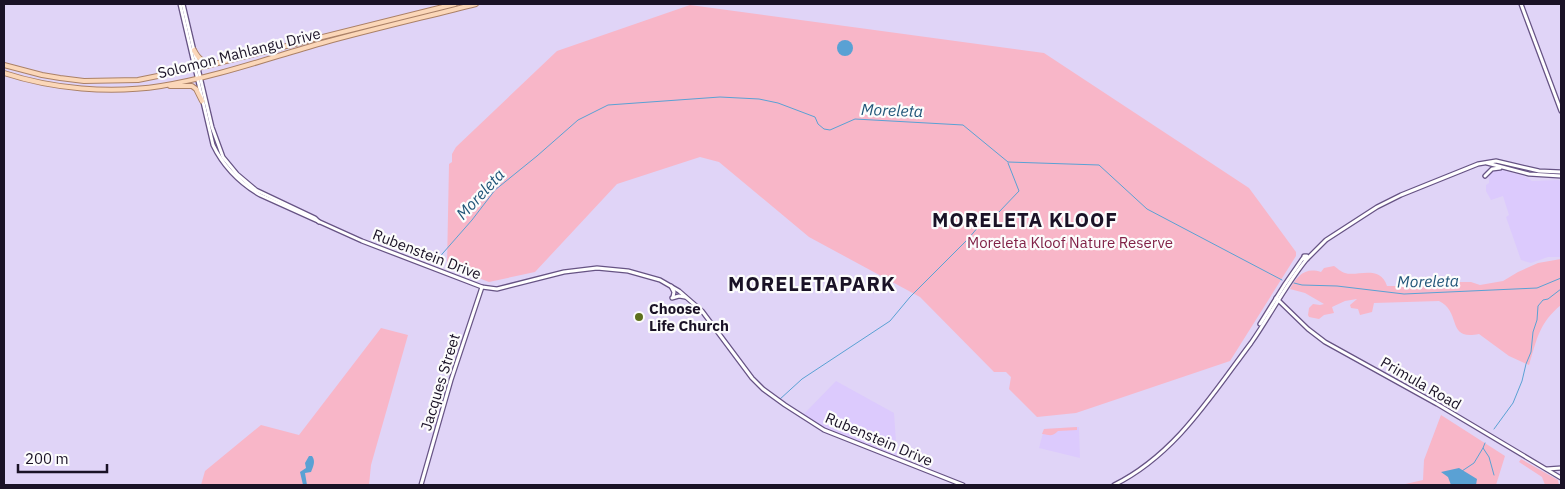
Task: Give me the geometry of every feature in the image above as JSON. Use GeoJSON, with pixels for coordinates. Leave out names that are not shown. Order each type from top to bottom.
{"type":"FeatureCollection","features":[{"type":"Feature","properties":{"kind":"main road","name":"Solomon Mahlangu Drive"},"geometry":{"type":"LineString","coordinates":[[4,65],[42,75],[84,80],[138,80],[226,62],[455,4]]}},
{"type":"Feature","properties":{"kind":"main road","name":"Solomon Mahlangu Drive"},"geometry":{"type":"LineString","coordinates":[[4,73],[58,86],[93,89],[161,86],[199,78],[322,43],[476,4]]}},
{"type":"Feature","properties":{"kind":"main road"},"geometry":{"type":"LineString","coordinates":[[194,50],[197,57],[204,62],[226,62]]}},
{"type":"Feature","properties":{"kind":"main road"},"geometry":{"type":"LineString","coordinates":[[161,86],[192,86],[196,89],[202,100]]}},
{"type":"Feature","properties":{"kind":"street"},"geometry":{"type":"LineString","coordinates":[[181,4],[194,50],[199,78]]}},
{"type":"Feature","properties":{"kind":"street"},"geometry":{"type":"LineString","coordinates":[[181,4],[197,68]]}},
{"type":"Feature","properties":{"kind":"street"},"geometry":{"type":"LineString","coordinates":[[1521,4],[1561,111]]}},
{"type":"Feature","properties":{"kind":"street","name":"Rubenstein Drive"},"geometry":{"type":"LineString","coordinates":[[199,78],[202,100],[213,145],[222,162],[260,195],[362,242],[482,287],[497,289],[564,272],[597,268],[619,269],[643,274],[670,285],[702,311],[752,378],[763,389],[785,405],[824,430],[963,485]]}},
{"type":"Feature","properties":{"kind":"street","name":"Rubenstein Drive"},"geometry":{"type":"LineString","coordinates":[[199,78],[215,138],[223,156],[237,174],[260,193],[315,218],[320,223]]}},
{"type":"Feature","properties":{"kind":"street"},"geometry":{"type":"LineString","coordinates":[[1114,485],[1148,465],[1180,436],[1229,373],[1306,258],[1338,232],[1384,203],[1487,162],[1496,161],[1561,174]]}},
{"type":"Feature","properties":{"kind":"street"},"geometry":{"type":"LineString","coordinates":[[1487,162],[1529,174],[1561,174]]}},
{"type":"Feature","properties":{"kind":"street"},"geometry":{"type":"LineString","coordinates":[[1485,176],[1494,168],[1505,168]]}},
{"type":"Feature","properties":{"kind":"street"},"geometry":{"type":"LineString","coordinates":[[670,285],[674,292],[672,298],[679,296],[688,298]]}},
{"type":"Feature","properties":{"kind":"street","name":"Jacques Street"},"geometry":{"type":"LineString","coordinates":[[422,485],[440,417],[482,287]]}},
{"type":"Feature","properties":{"kind":"street","name":"Primula Road"},"geometry":{"type":"LineString","coordinates":[[1277,299],[1308,329],[1325,342],[1437,404],[1561,478]]}},
{"type":"Feature","properties":{"kind":"street"},"geometry":{"type":"LineString","coordinates":[[1546,469],[1561,468]]}},
{"type":"Feature","properties":{"kind":"shaded area"},"geometry":{"type":"Polygon","coordinates":[[[1499,169],[1526,177],[1532,181],[1561,181],[1561,257],[1548,257],[1531,263],[1521,260],[1506,217],[1509,215],[1503,196],[1491,200],[1486,191],[1486,185],[1489,183],[1488,175],[1492,170],[1499,169]]]}},
{"type":"Feature","properties":{"kind":"shaded area"},"geometry":{"type":"Polygon","coordinates":[[[836,381],[894,413],[897,456],[826,429],[804,414],[836,381]]]}},
{"type":"Feature","properties":{"kind":"shaded area"},"geometry":{"type":"Polygon","coordinates":[[[1079,427],[1080,458],[1039,448],[1044,429],[1079,427]]]}},
{"type":"Feature","properties":{"kind":"green space","name":"Moreleta Kloof Nature Reserve"},"geometry":{"type":"Polygon","coordinates":[[[690,5],[1044,53],[1249,188],[1296,252],[1296,256],[1230,361],[1076,413],[1037,417],[1009,389],[1011,377],[1006,372],[994,372],[920,297],[809,237],[719,162],[700,157],[617,184],[535,272],[489,282],[447,266],[449,164],[452,162],[452,154],[456,147],[557,51],[690,5]]]}},
{"type":"Feature","properties":{"kind":"green space"},"geometry":{"type":"Polygon","coordinates":[[[1561,259],[1561,305],[1543,325],[1529,365],[1509,356],[1479,334],[1469,335],[1462,333],[1458,330],[1446,306],[1439,301],[1374,303],[1372,312],[1360,315],[1358,309],[1351,308],[1350,305],[1357,299],[1345,301],[1332,307],[1334,313],[1324,315],[1319,319],[1309,317],[1309,308],[1313,304],[1324,304],[1305,293],[1290,289],[1302,274],[1310,271],[1321,272],[1324,268],[1334,266],[1350,274],[1374,273],[1384,279],[1387,286],[1402,286],[1422,282],[1471,282],[1480,285],[1503,281],[1538,263],[1561,259]]]}},
{"type":"Feature","properties":{"kind":"green space"},"geometry":{"type":"Polygon","coordinates":[[[381,328],[408,335],[371,465],[369,485],[201,485],[205,471],[261,425],[299,435],[381,328]]]}},
{"type":"Feature","properties":{"kind":"green space"},"geometry":{"type":"Polygon","coordinates":[[[1441,415],[1505,456],[1496,485],[1401,485],[1423,480],[1424,460],[1441,415]]]}},
{"type":"Feature","properties":{"kind":"green space"},"geometry":{"type":"Polygon","coordinates":[[[1077,427],[1077,430],[1058,431],[1051,435],[1042,434],[1044,429],[1077,427]]]}},
{"type":"Feature","properties":{"kind":"green space"},"geometry":{"type":"Polygon","coordinates":[[[1521,459],[1558,480],[1559,485],[1545,485],[1542,477],[1519,462],[1521,459]]]}},
{"type":"Feature","properties":{"kind":"water"},"geometry":{"type":"Polygon","coordinates":[[[842,40],[848,40],[853,45],[851,54],[842,56],[837,51],[837,45],[842,40]]]}},
{"type":"Feature","properties":{"kind":"water"},"geometry":{"type":"Polygon","coordinates":[[[309,456],[312,456],[314,464],[311,472],[305,473],[307,485],[303,485],[300,472],[306,468],[305,463],[309,456]]]}},
{"type":"Feature","properties":{"kind":"water"},"geometry":{"type":"Polygon","coordinates":[[[1459,468],[1477,479],[1476,485],[1451,485],[1448,477],[1441,472],[1459,468]]]}},
{"type":"Feature","properties":{"kind":"waterway","name":"Moreleta"},"geometry":{"type":"LineString","coordinates":[[436,261],[495,190],[578,120],[608,105],[720,97],[759,99],[778,103],[815,117],[818,124],[824,129],[830,130],[855,119],[963,125],[1008,162],[1099,165],[1147,209],[1282,280]]}},
{"type":"Feature","properties":{"kind":"waterway"},"geometry":{"type":"LineString","coordinates":[[779,400],[802,379],[890,321],[910,297],[968,239],[984,220],[999,212],[1019,191],[1008,163]]}},
{"type":"Feature","properties":{"kind":"waterway","name":"Moreleta"},"geometry":{"type":"LineString","coordinates":[[1294,283],[1404,294],[1537,288],[1561,278]]}},
{"type":"Feature","properties":{"kind":"waterway"},"geometry":{"type":"LineString","coordinates":[[1494,429],[1513,403],[1522,381],[1531,352],[1538,306],[1543,300],[1548,299],[1561,289]]}},
{"type":"Feature","properties":{"kind":"waterway"},"geometry":{"type":"LineString","coordinates":[[1485,443],[1483,448],[1489,457],[1494,475]]}},
{"type":"Feature","properties":{"kind":"waterway"},"geometry":{"type":"LineString","coordinates":[[1462,471],[1474,463],[1483,448]]}},
{"type":"Feature","properties":{"kind":"place","name":"Choose Life Church"},"geometry":{"type":"Point","coordinates":[639,317]}},
{"type":"Feature","properties":{"kind":"district","name":"MORELETA KLOOF"},"geometry":{"type":"Point","coordinates":[1025,219]}},
{"type":"Feature","properties":{"kind":"district","name":"MORELETAPARK"},"geometry":{"type":"Point","coordinates":[812,283]}}]}
